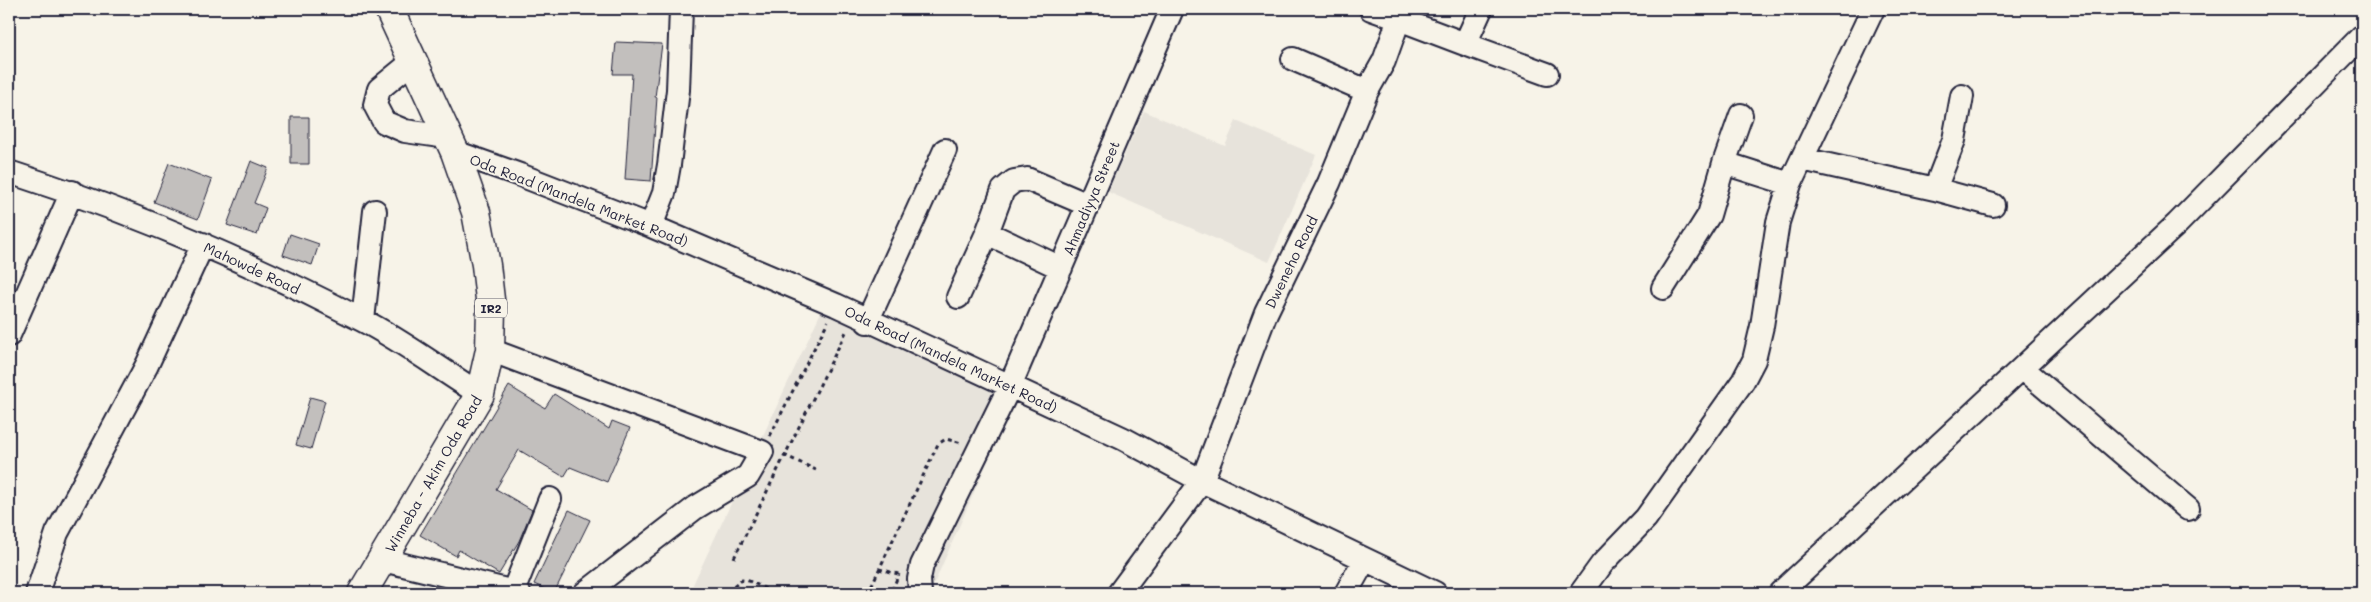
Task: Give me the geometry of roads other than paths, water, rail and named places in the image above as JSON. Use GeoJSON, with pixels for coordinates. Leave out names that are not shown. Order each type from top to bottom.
{"type":"FeatureCollection","features":[{"type":"Feature","properties":{"kind":"main road","name":"Winneba - Akim Oda Road"},"geometry":{"type":"LineString","coordinates":[[362,593],[384,560],[480,394],[490,350],[491,308],[486,265],[476,212],[451,144],[388,9]]}},
{"type":"Feature","properties":{"kind":"street"},"geometry":{"type":"LineString","coordinates":[[651,226],[664,193],[669,165],[678,90],[681,9]]}},
{"type":"Feature","properties":{"kind":"street","name":"Ahmadiyya Street"},"geometry":{"type":"LineString","coordinates":[[920,593],[922,565],[1010,386],[1172,9]]}},
{"type":"Feature","properties":{"kind":"street"},"geometry":{"type":"LineString","coordinates":[[1371,9],[1547,74]]}},
{"type":"Feature","properties":{"kind":"street"},"geometry":{"type":"LineString","coordinates":[[1465,44],[1481,9]]}},
{"type":"Feature","properties":{"kind":"street"},"geometry":{"type":"LineString","coordinates":[[1581,593],[1602,564],[1646,518],[1743,381],[1754,360],[1762,326],[1778,222],[1790,184],[1874,9]]}},
{"type":"Feature","properties":{"kind":"street","name":"Dweneho Road"},"geometry":{"type":"LineString","coordinates":[[1119,593],[1202,481],[1266,313],[1329,184],[1367,91],[1384,61],[1399,18]]}},
{"type":"Feature","properties":{"kind":"street"},"geometry":{"type":"LineString","coordinates":[[1780,593],[2177,224],[2362,36]]}},
{"type":"Feature","properties":{"kind":"street"},"geometry":{"type":"LineString","coordinates":[[1293,59],[1367,91]]}},
{"type":"Feature","properties":{"kind":"street","name":"Oda Road (Mandela Market Road)"},"geometry":{"type":"LineString","coordinates":[[412,62],[379,89],[375,105],[384,122],[406,131],[451,144],[520,175],[651,226],[853,314],[1124,440],[1364,561],[1435,593]]}},
{"type":"Feature","properties":{"kind":"street"},"geometry":{"type":"LineString","coordinates":[[1935,189],[1954,140],[1962,96]]}},
{"type":"Feature","properties":{"kind":"street"},"geometry":{"type":"LineString","coordinates":[[1663,288],[1709,215],[1724,163],[1741,115]]}},
{"type":"Feature","properties":{"kind":"street"},"geometry":{"type":"LineString","coordinates":[[853,314],[945,150]]}},
{"type":"Feature","properties":{"kind":"street"},"geometry":{"type":"LineString","coordinates":[[1802,159],[1935,189],[1993,205]]}},
{"type":"Feature","properties":{"kind":"street"},"geometry":{"type":"LineString","coordinates":[[1724,163],[1790,184]]}},
{"type":"Feature","properties":{"kind":"street","name":"Mahowde Road"},"geometry":{"type":"LineString","coordinates":[[9,172],[72,192],[203,244],[363,320],[480,394]]}},
{"type":"Feature","properties":{"kind":"street"},"geometry":{"type":"LineString","coordinates":[[958,297],[987,233],[1003,190],[1014,181],[1027,179],[1088,205]]}},
{"type":"Feature","properties":{"kind":"street"},"geometry":{"type":"LineString","coordinates":[[9,335],[72,192]]}},
{"type":"Feature","properties":{"kind":"street"},"geometry":{"type":"LineString","coordinates":[[363,320],[375,211]]}},
{"type":"Feature","properties":{"kind":"street"},"geometry":{"type":"LineString","coordinates":[[987,233],[1061,268]]}},
{"type":"Feature","properties":{"kind":"street"},"geometry":{"type":"LineString","coordinates":[[36,593],[57,533],[147,365],[203,244]]}},
{"type":"Feature","properties":{"kind":"street"},"geometry":{"type":"LineString","coordinates":[[490,350],[762,452],[748,476],[695,508],[585,593]]}},
{"type":"Feature","properties":{"kind":"street"},"geometry":{"type":"LineString","coordinates":[[2022,368],[2188,509]]}},
{"type":"Feature","properties":{"kind":"street"},"geometry":{"type":"LineString","coordinates":[[384,560],[516,593],[550,499]]}},
{"type":"Feature","properties":{"kind":"street"},"geometry":{"type":"LineString","coordinates":[[1346,593],[1364,561]]}}]}
